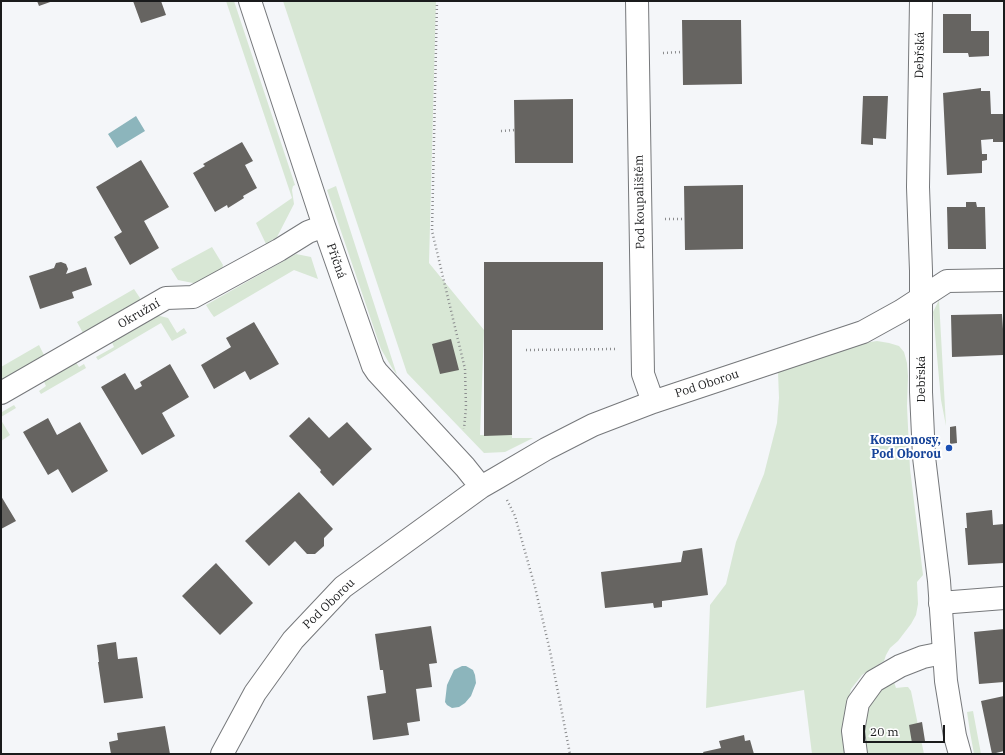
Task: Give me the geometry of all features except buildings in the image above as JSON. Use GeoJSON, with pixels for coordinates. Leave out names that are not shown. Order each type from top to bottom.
{"type":"FeatureCollection","features":[{"type":"Feature","properties":{"kind":"street","name":"Příčná"},"geometry":{"type":"LineString","coordinates":[[250,1],[324,226],[373,366],[376,372],[465,467],[488,483]]}},
{"type":"Feature","properties":{"kind":"street","name":"Pod koupalištěm"},"geometry":{"type":"LineString","coordinates":[[637,1],[643,374],[653,402]]}},
{"type":"Feature","properties":{"kind":"street","name":"Debřská"},"geometry":{"type":"LineString","coordinates":[[920,1],[918,187],[924,458],[940,602],[947,688],[960,754]]}},
{"type":"Feature","properties":{"kind":"street","name":"Okružní"},"geometry":{"type":"LineString","coordinates":[[1,393],[166,298],[193,297],[279,250],[308,232],[324,226]]}},
{"type":"Feature","properties":{"kind":"street","name":"Pod Oborou"},"geometry":{"type":"LineString","coordinates":[[222,754],[255,693],[293,640],[343,587],[488,483],[546,449],[593,425],[653,402],[863,332],[901,311],[947,281],[1004,280]]}},
{"type":"Feature","properties":{"kind":"street"},"geometry":{"type":"LineString","coordinates":[[940,602],[1004,598]]}},
{"type":"Feature","properties":{"kind":"street"},"geometry":{"type":"LineString","coordinates":[[856,754],[853,731],[858,703],[874,681],[900,666],[923,657],[944,653]]}},
{"type":"Feature","properties":{"kind":"path"},"geometry":{"type":"LineString","coordinates":[[436,1],[432,231],[465,369],[466,408],[464,431]]}},
{"type":"Feature","properties":{"kind":"path"},"geometry":{"type":"LineString","coordinates":[[656,53],[682,52]]}},
{"type":"Feature","properties":{"kind":"path"},"geometry":{"type":"LineString","coordinates":[[501,131],[514,130]]}},
{"type":"Feature","properties":{"kind":"path"},"geometry":{"type":"LineString","coordinates":[[526,350],[618,349]]}},
{"type":"Feature","properties":{"kind":"path"},"geometry":{"type":"LineString","coordinates":[[488,483],[515,516],[535,587],[550,651],[570,754]]}},
{"type":"Feature","properties":{"kind":"green space"},"geometry":{"type":"Polygon","coordinates":[[[226,1],[234,1],[295,185],[293,186],[292,190],[294,204],[277,237],[266,244],[256,223],[292,198],[226,1]]]}},
{"type":"Feature","properties":{"kind":"green space"},"geometry":{"type":"Polygon","coordinates":[[[283,1],[436,1],[429,263],[484,330],[480,435],[512,435],[512,438],[533,438],[505,452],[484,453],[407,373],[283,1]]]}},
{"type":"Feature","properties":{"kind":"green space"},"geometry":{"type":"Polygon","coordinates":[[[336,186],[397,375],[381,349],[327,190],[336,186]]]}},
{"type":"Feature","properties":{"kind":"green space"},"geometry":{"type":"Polygon","coordinates":[[[212,247],[223,265],[222,269],[198,284],[178,280],[171,269],[212,247]]]}},
{"type":"Feature","properties":{"kind":"green space"},"geometry":{"type":"Polygon","coordinates":[[[296,254],[311,257],[318,279],[294,270],[214,317],[211,313],[206,305],[296,254]]]}},
{"type":"Feature","properties":{"kind":"green space"},"geometry":{"type":"Polygon","coordinates":[[[134,289],[140,298],[139,303],[85,334],[83,333],[77,322],[134,289]]]}},
{"type":"Feature","properties":{"kind":"green space"},"geometry":{"type":"Polygon","coordinates":[[[939,300],[946,426],[941,400],[933,312],[939,300]]]}},
{"type":"Feature","properties":{"kind":"green space"},"geometry":{"type":"Polygon","coordinates":[[[156,315],[168,318],[177,333],[184,328],[187,333],[172,341],[161,323],[98,360],[96,357],[114,347],[110,338],[156,315]]]}},
{"type":"Feature","properties":{"kind":"green space"},"geometry":{"type":"Polygon","coordinates":[[[877,341],[899,346],[904,352],[907,363],[907,406],[910,469],[923,575],[917,582],[918,604],[916,615],[911,624],[898,641],[890,648],[884,661],[862,675],[851,689],[846,709],[843,732],[845,754],[812,754],[804,690],[706,708],[710,605],[726,584],[736,542],[764,474],[777,423],[779,398],[778,372],[857,344],[877,341]]]}},
{"type":"Feature","properties":{"kind":"green space"},"geometry":{"type":"Polygon","coordinates":[[[39,345],[44,355],[43,358],[1,382],[1,367],[39,345]]]}},
{"type":"Feature","properties":{"kind":"green space"},"geometry":{"type":"Polygon","coordinates":[[[74,359],[79,367],[84,364],[86,368],[41,394],[39,391],[46,386],[42,378],[74,359]]]}},
{"type":"Feature","properties":{"kind":"green space"},"geometry":{"type":"Polygon","coordinates":[[[14,405],[16,408],[1,417],[1,410],[2,412],[14,405]]]}},
{"type":"Feature","properties":{"kind":"green space"},"geometry":{"type":"Polygon","coordinates":[[[1,420],[10,435],[1,441],[1,420]]]}},
{"type":"Feature","properties":{"kind":"green space"},"geometry":{"type":"Polygon","coordinates":[[[893,679],[896,688],[908,687],[911,691],[924,754],[864,754],[863,742],[865,712],[874,692],[893,679]]]}},
{"type":"Feature","properties":{"kind":"green space"},"geometry":{"type":"Polygon","coordinates":[[[973,711],[981,754],[974,754],[967,712],[973,711]]]}},
{"type":"Feature","properties":{"kind":"water"},"geometry":{"type":"Polygon","coordinates":[[[136,116],[145,131],[117,148],[108,134],[136,116]]]}},
{"type":"Feature","properties":{"kind":"water"},"geometry":{"type":"Polygon","coordinates":[[[462,666],[466,666],[473,670],[476,683],[471,696],[465,703],[459,707],[452,708],[445,702],[447,685],[454,670],[462,666]]]}},
{"type":"Feature","properties":{"kind":"place","name":"Kosmonosy, Pod Oborou"},"geometry":{"type":"Point","coordinates":[949,448]}}]}
